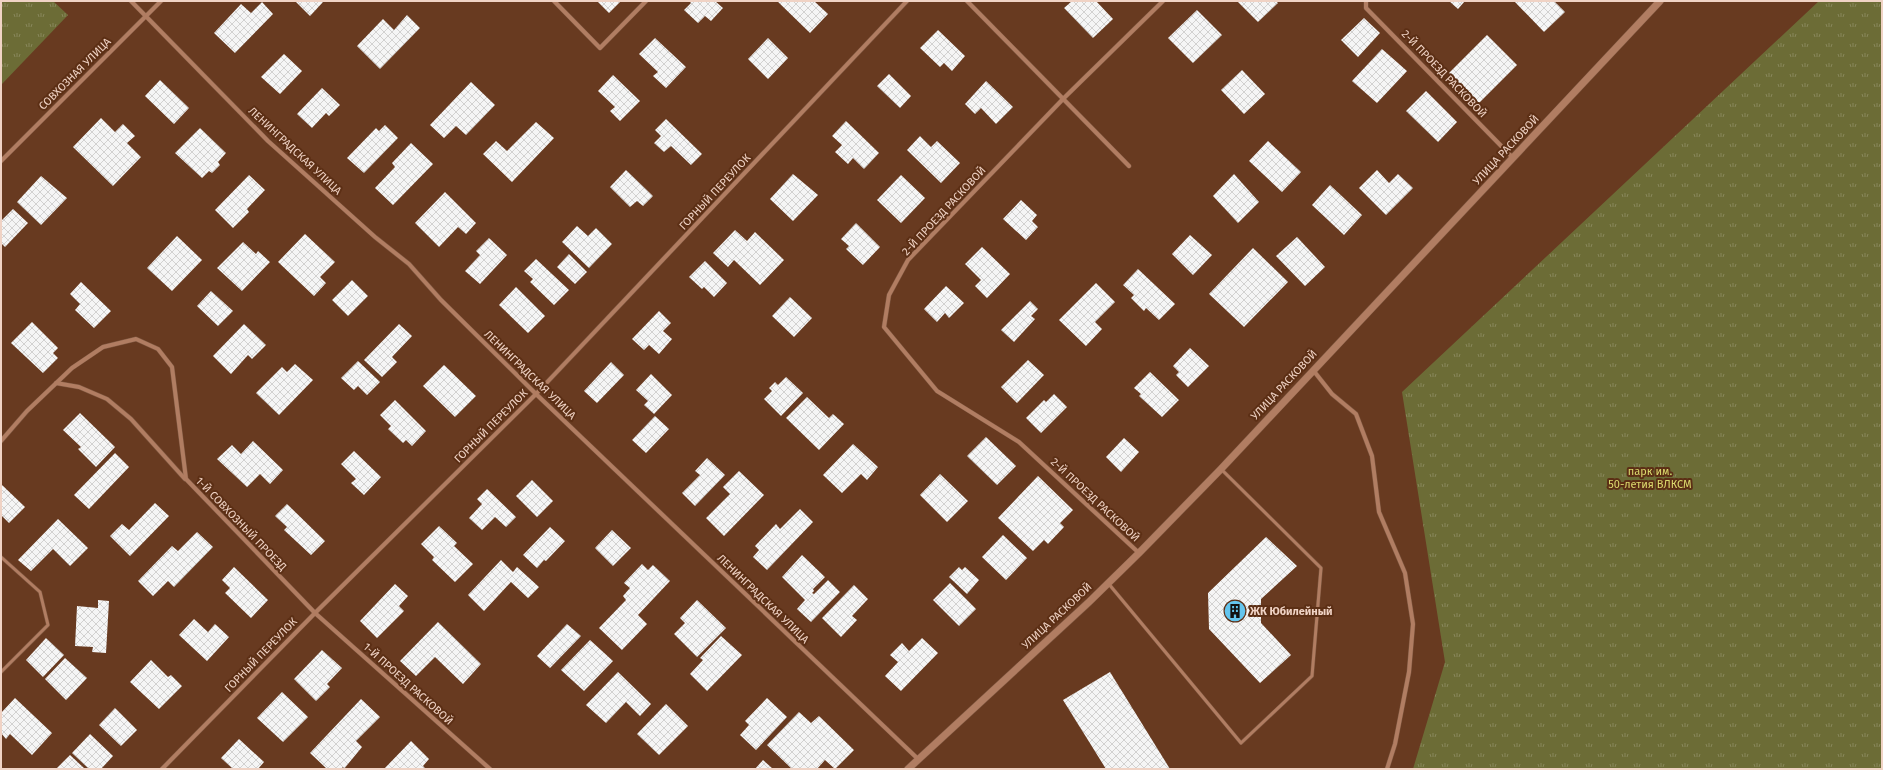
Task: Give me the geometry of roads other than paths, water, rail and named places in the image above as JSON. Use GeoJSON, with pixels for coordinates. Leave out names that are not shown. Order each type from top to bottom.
{"type":"FeatureCollection","features":[{"type":"Feature","properties":{"kind":"street","name":"ЛЕНИНГРАДСКАЯ УЛИЦА"},"geometry":{"type":"LineString","coordinates":[[131,1],[147,15],[268,141],[375,237],[409,264],[441,300],[536,394],[918,759]]}},
{"type":"Feature","properties":{"kind":"street","name":"СОВХОЗНАЯ УЛИЦА"},"geometry":{"type":"LineString","coordinates":[[1,161],[161,1]]}},
{"type":"Feature","properties":{"kind":"street"},"geometry":{"type":"LineString","coordinates":[[554,1],[600,48],[646,1]]}},
{"type":"Feature","properties":{"kind":"street","name":"ГОРНЫЙ ПЕРЕУЛОК"},"geometry":{"type":"LineString","coordinates":[[162,769],[315,613],[536,394],[907,1]]}},
{"type":"Feature","properties":{"kind":"street"},"geometry":{"type":"LineString","coordinates":[[967,1],[1064,98],[1129,166]]}},
{"type":"Feature","properties":{"kind":"street","name":"2-Й ПРОЕЗД РАСКОВОЙ"},"geometry":{"type":"LineString","coordinates":[[1139,553],[1019,442],[937,391],[884,327],[889,295],[908,260],[1064,98],[1163,1]]}},
{"type":"Feature","properties":{"kind":"street","name":"2-Й ПРОЕЗД РАСКОВОЙ"},"geometry":{"type":"LineString","coordinates":[[1366,1],[1366,8],[1513,158]]}},
{"type":"Feature","properties":{"kind":"street","name":"УЛИЦА РАСКОВОЙ"},"geometry":{"type":"LineString","coordinates":[[908,769],[1139,553],[1221,469],[1660,1]]}},
{"type":"Feature","properties":{"kind":"street","name":"1-Й СОВХОЗНЫЙ ПРОЕЗД"},"geometry":{"type":"LineString","coordinates":[[1,441],[27,411],[72,368],[103,347],[136,339],[158,348],[172,367],[186,479],[315,613]]}},
{"type":"Feature","properties":{"kind":"street"},"geometry":{"type":"LineString","coordinates":[[1313,370],[1332,394],[1356,414],[1372,456],[1379,512],[1405,573],[1413,624],[1408,672],[1395,744],[1388,769]]}},
{"type":"Feature","properties":{"kind":"street"},"geometry":{"type":"LineString","coordinates":[[56,383],[79,387],[107,399],[131,420],[186,479]]}},
{"type":"Feature","properties":{"kind":"street","name":"1-Й ПРОЕЗД РАСКОВОЙ"},"geometry":{"type":"LineString","coordinates":[[315,613],[490,769]]}},
{"type":"Feature","properties":{"kind":"lane"},"geometry":{"type":"LineString","coordinates":[[1108,583],[1241,743],[1312,676],[1321,568],[1221,469]]}},
{"type":"Feature","properties":{"kind":"lane"},"geometry":{"type":"LineString","coordinates":[[1,557],[40,592],[48,625],[1,672]]}},
{"type":"Feature","properties":{"kind":"place","name":"ЖК Юбилейный"},"geometry":{"type":"Point","coordinates":[1235,611]}},
{"type":"Feature","properties":{"kind":"park label","name":"парк им. 50-летия ВЛКСМ"},"geometry":{"type":"Point","coordinates":[1650,477]}}]}
